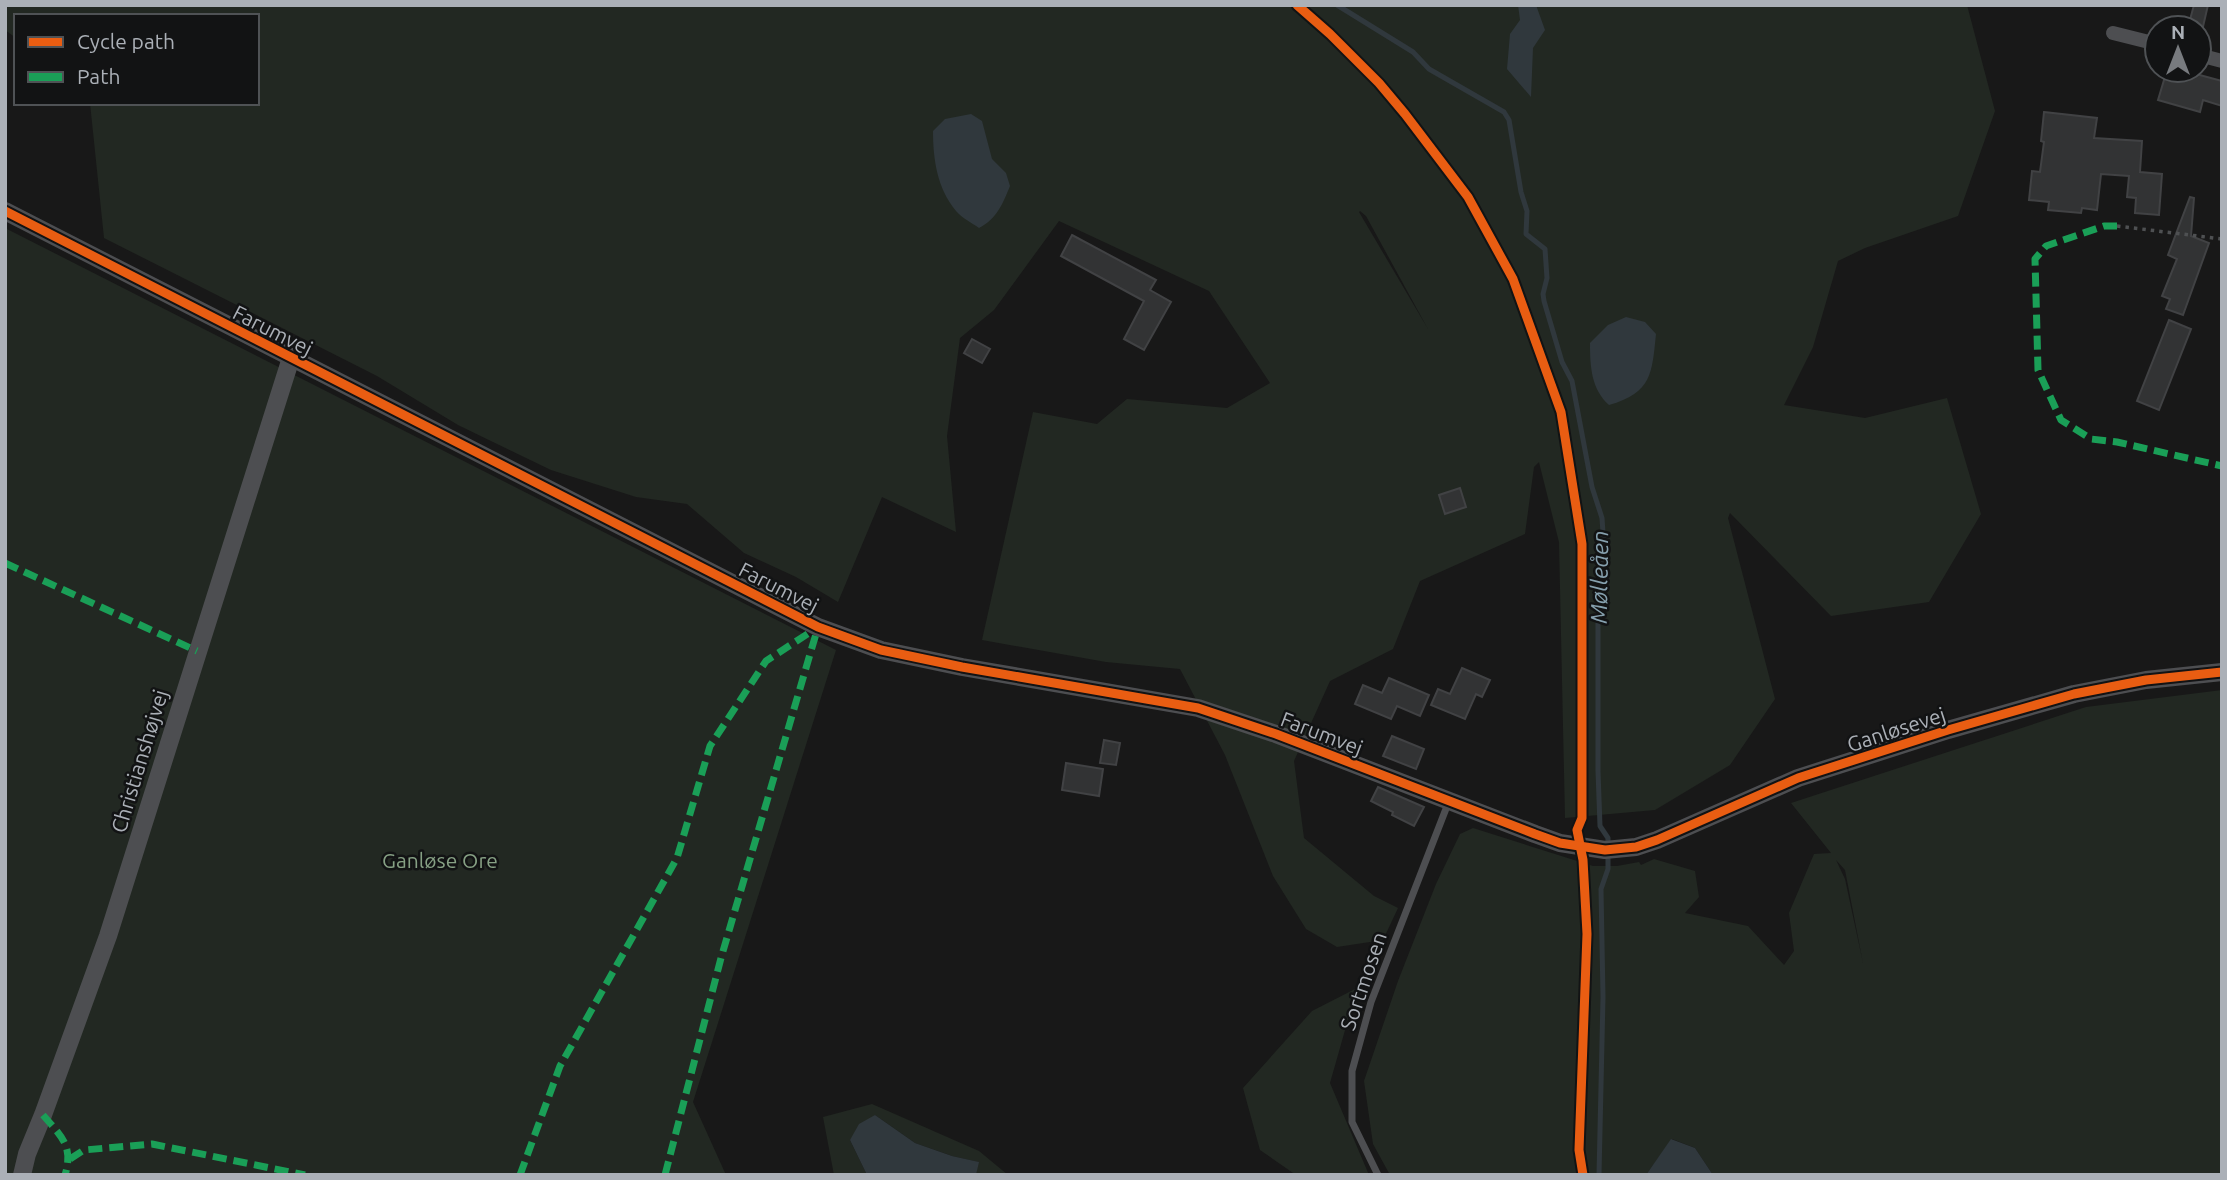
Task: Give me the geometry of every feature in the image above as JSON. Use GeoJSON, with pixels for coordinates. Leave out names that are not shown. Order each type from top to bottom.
{"type":"FeatureCollection","features":[{"type":"Feature","properties":{"kind":"street"},"geometry":{"type":"LineString","coordinates":[[2113,33],[2143,40]]}},
{"type":"Feature","properties":{"kind":"street","name":"Farumvej"},"geometry":{"type":"LineString","coordinates":[[5,211],[818,627],[881,650],[962,667],[1198,708],[1276,734],[1560,843],[1590,849]]}},
{"type":"Feature","properties":{"kind":"street","name":"Christianshøjvej"},"geometry":{"type":"LineString","coordinates":[[22,1175],[27,1154],[108,936],[291,358]]}},
{"type":"Feature","properties":{"kind":"street","name":"Ganløsevej"},"geometry":{"type":"LineString","coordinates":[[1590,849],[1620,850],[1657,840],[1798,778],[1948,730],[2074,694],[2146,680],[2222,672]]}},
{"type":"Feature","properties":{"kind":"lane","name":"Sortmosen"},"geometry":{"type":"LineString","coordinates":[[1378,1175],[1352,1122],[1352,1071],[1371,1002],[1450,800]]}},
{"type":"Feature","properties":{"kind":"path"},"geometry":{"type":"LineString","coordinates":[[2117,226],[2222,239]]}},
{"type":"Feature","properties":{"kind":"green space"},"geometry":{"type":"Polygon","coordinates":[[[5,5],[1967,5],[1995,111],[1958,216],[1865,248],[1838,261],[1813,347],[1784,405],[1865,418],[1947,398],[1981,514],[1929,602],[1831,616],[1730,513],[1728,518],[1775,699],[1730,765],[1655,810],[1565,818],[1559,542],[1539,462],[1534,467],[1525,534],[1420,581],[1393,649],[1330,681],[1294,761],[1304,838],[1374,896],[1398,908],[1383,940],[1337,947],[1306,929],[1273,876],[1225,755],[1180,669],[1106,662],[982,640],[1033,412],[1097,424],[1127,399],[1227,408],[1270,383],[1209,291],[1059,221],[994,310],[960,338],[947,436],[956,532],[882,497],[838,602],[796,577],[744,553],[687,504],[636,497],[551,470],[458,425],[377,376],[104,238],[90,105],[259,105],[259,14],[14,14],[14,37],[5,30],[5,5]],[[1360,211],[1359,212],[1428,329],[1366,216],[1360,211]]]}},
{"type":"Feature","properties":{"kind":"green space","name":"Ganløse Ore"},"geometry":{"type":"Polygon","coordinates":[[[5,228],[836,650],[693,1102],[726,1175],[5,1175],[5,228]]]}},
{"type":"Feature","properties":{"kind":"green space"},"geometry":{"type":"Polygon","coordinates":[[[2222,690],[2222,1175],[1713,1175],[1695,1148],[1672,1139],[1646,1175],[1390,1175],[1373,1144],[1364,1081],[1398,981],[1436,884],[1460,834],[1473,828],[1593,866],[1639,862],[1641,865],[1654,859],[1695,871],[1699,897],[1685,913],[1748,926],[1784,965],[1794,951],[1789,913],[1814,854],[1831,853],[1791,803],[2086,707],[2222,690]],[[1836,860],[1845,879],[1863,963],[1845,870],[1836,860]]]}},
{"type":"Feature","properties":{"kind":"green space"},"geometry":{"type":"Polygon","coordinates":[[[1357,988],[1330,1083],[1369,1175],[1296,1175],[1260,1150],[1243,1088],[1312,1011],[1357,988]]]}},
{"type":"Feature","properties":{"kind":"green space"},"geometry":{"type":"Polygon","coordinates":[[[872,1104],[979,1151],[1008,1175],[976,1175],[978,1162],[915,1143],[875,1115],[850,1140],[867,1175],[834,1175],[823,1117],[872,1104]]]}},
{"type":"Feature","properties":{"kind":"shaded area"},"geometry":{"type":"Polygon","coordinates":[[[1518,5],[1536,5],[1545,30],[1533,48],[1531,97],[1507,69],[1510,34],[1520,20],[1518,5]]]}},
{"type":"Feature","properties":{"kind":"shaded area"},"geometry":{"type":"Polygon","coordinates":[[[971,114],[982,121],[992,159],[1006,173],[1010,186],[995,215],[979,228],[958,214],[944,193],[934,152],[933,131],[945,119],[971,114]]]}},
{"type":"Feature","properties":{"kind":"shaded area"},"geometry":{"type":"Polygon","coordinates":[[[1626,317],[1645,322],[1656,334],[1653,360],[1642,388],[1609,405],[1595,384],[1591,369],[1590,343],[1608,325],[1626,317]]]}},
{"type":"Feature","properties":{"kind":"shaded area"},"geometry":{"type":"Polygon","coordinates":[[[875,1115],[915,1143],[979,1162],[976,1175],[867,1175],[850,1140],[859,1124],[875,1115]]]}},
{"type":"Feature","properties":{"kind":"shaded area"},"geometry":{"type":"Polygon","coordinates":[[[1671,1139],[1695,1148],[1713,1175],[1646,1175],[1671,1139]]]}},
{"type":"Feature","properties":{"kind":"building"},"geometry":{"type":"Polygon","coordinates":[[[2194,5],[2208,5],[2206,14],[2192,14],[2194,5]]]}},
{"type":"Feature","properties":{"kind":"building"},"geometry":{"type":"Polygon","coordinates":[[[2213,79],[2222,81],[2222,106],[2203,100],[2200,112],[2158,100],[2163,84],[2213,84],[2213,79]]]}},
{"type":"Feature","properties":{"kind":"building"},"geometry":{"type":"Polygon","coordinates":[[[2044,112],[2097,118],[2094,138],[2142,141],[2140,172],[2162,174],[2159,215],[2135,213],[2136,198],[2127,197],[2129,176],[2101,174],[2097,210],[2082,208],[2081,213],[2048,210],[2049,202],[2029,200],[2032,171],[2040,172],[2044,112]]]}},
{"type":"Feature","properties":{"kind":"building"},"geometry":{"type":"Polygon","coordinates":[[[2190,197],[2194,198],[2191,236],[2209,243],[2183,315],[2166,309],[2170,299],[2162,296],[2177,259],[2168,255],[2190,197]]]}},
{"type":"Feature","properties":{"kind":"building"},"geometry":{"type":"Polygon","coordinates":[[[1072,235],[1156,280],[1150,290],[1171,302],[1144,350],[1124,339],[1144,301],[1061,256],[1072,235]]]}},
{"type":"Feature","properties":{"kind":"building"},"geometry":{"type":"Polygon","coordinates":[[[2169,320],[2191,329],[2159,410],[2137,401],[2169,320]]]}},
{"type":"Feature","properties":{"kind":"building"},"geometry":{"type":"Polygon","coordinates":[[[972,339],[990,349],[982,363],[964,353],[972,339]]]}},
{"type":"Feature","properties":{"kind":"building"},"geometry":{"type":"Polygon","coordinates":[[[1460,488],[1466,507],[1445,514],[1439,495],[1460,488]]]}},
{"type":"Feature","properties":{"kind":"building"},"geometry":{"type":"Polygon","coordinates":[[[1462,668],[1490,680],[1482,697],[1476,694],[1465,719],[1431,705],[1438,689],[1450,694],[1462,668]]]}},
{"type":"Feature","properties":{"kind":"building"},"geometry":{"type":"Polygon","coordinates":[[[1389,678],[1429,695],[1420,716],[1397,706],[1391,719],[1355,704],[1363,685],[1382,693],[1389,678]]]}},
{"type":"Feature","properties":{"kind":"building"},"geometry":{"type":"Polygon","coordinates":[[[1392,736],[1424,749],[1416,769],[1383,756],[1392,736]]]}},
{"type":"Feature","properties":{"kind":"building"},"geometry":{"type":"Polygon","coordinates":[[[1104,740],[1120,743],[1116,765],[1100,763],[1104,740]]]}},
{"type":"Feature","properties":{"kind":"building"},"geometry":{"type":"Polygon","coordinates":[[[1066,763],[1103,769],[1099,796],[1062,790],[1066,763]]]}},
{"type":"Feature","properties":{"kind":"building"},"geometry":{"type":"Polygon","coordinates":[[[1378,787],[1424,807],[1414,826],[1371,801],[1378,787]]]}},
{"type":"Feature","properties":{"kind":"waterway","name":"Mølleåen"},"geometry":{"type":"LineString","coordinates":[[1337,5],[1413,52],[1429,69],[1504,112],[1509,120],[1521,192],[1527,211],[1526,234],[1545,249],[1547,278],[1544,301],[1562,362],[1572,381],[1592,487],[1602,518],[1604,548],[1598,596],[1598,771],[1600,826],[1608,838],[1608,869],[1601,889],[1603,997],[1599,1175]]}},
{"type":"Feature","properties":{"kind":"marked path"},"geometry":{"type":"LineString","coordinates":[[2117,226],[2104,226],[2046,246],[2035,259],[2038,370],[2061,420],[2091,439],[2117,442],[2222,466]]}},
{"type":"Feature","properties":{"kind":"marked path"},"geometry":{"type":"LineString","coordinates":[[5,563],[197,651]]}},
{"type":"Feature","properties":{"kind":"marked path"},"geometry":{"type":"LineString","coordinates":[[520,1175],[560,1066],[677,858],[710,746],[766,661],[818,627]]}},
{"type":"Feature","properties":{"kind":"marked path"},"geometry":{"type":"LineString","coordinates":[[665,1175],[721,958],[818,627]]}},
{"type":"Feature","properties":{"kind":"marked path"},"geometry":{"type":"LineString","coordinates":[[43,1115],[67,1149],[65,1175]]}},
{"type":"Feature","properties":{"kind":"marked path"},"geometry":{"type":"LineString","coordinates":[[70,1159],[84,1150],[152,1144],[305,1175]]}},
{"type":"Feature","properties":{"kind":"cycle path"},"geometry":{"type":"LineString","coordinates":[[1297,5],[1379,83],[1468,197],[1513,279],[1561,412],[1582,544],[1582,818],[1577,830],[1583,860],[1587,934],[1579,1150],[1583,1175]]}},
{"type":"Feature","properties":{"kind":"cycle path"},"geometry":{"type":"LineString","coordinates":[[5,211],[818,627],[881,650],[962,667],[1198,708],[1276,734],[1560,843],[1605,850],[1636,847],[1798,778],[1948,730],[2074,694],[2146,680],[2222,672]]}}]}
